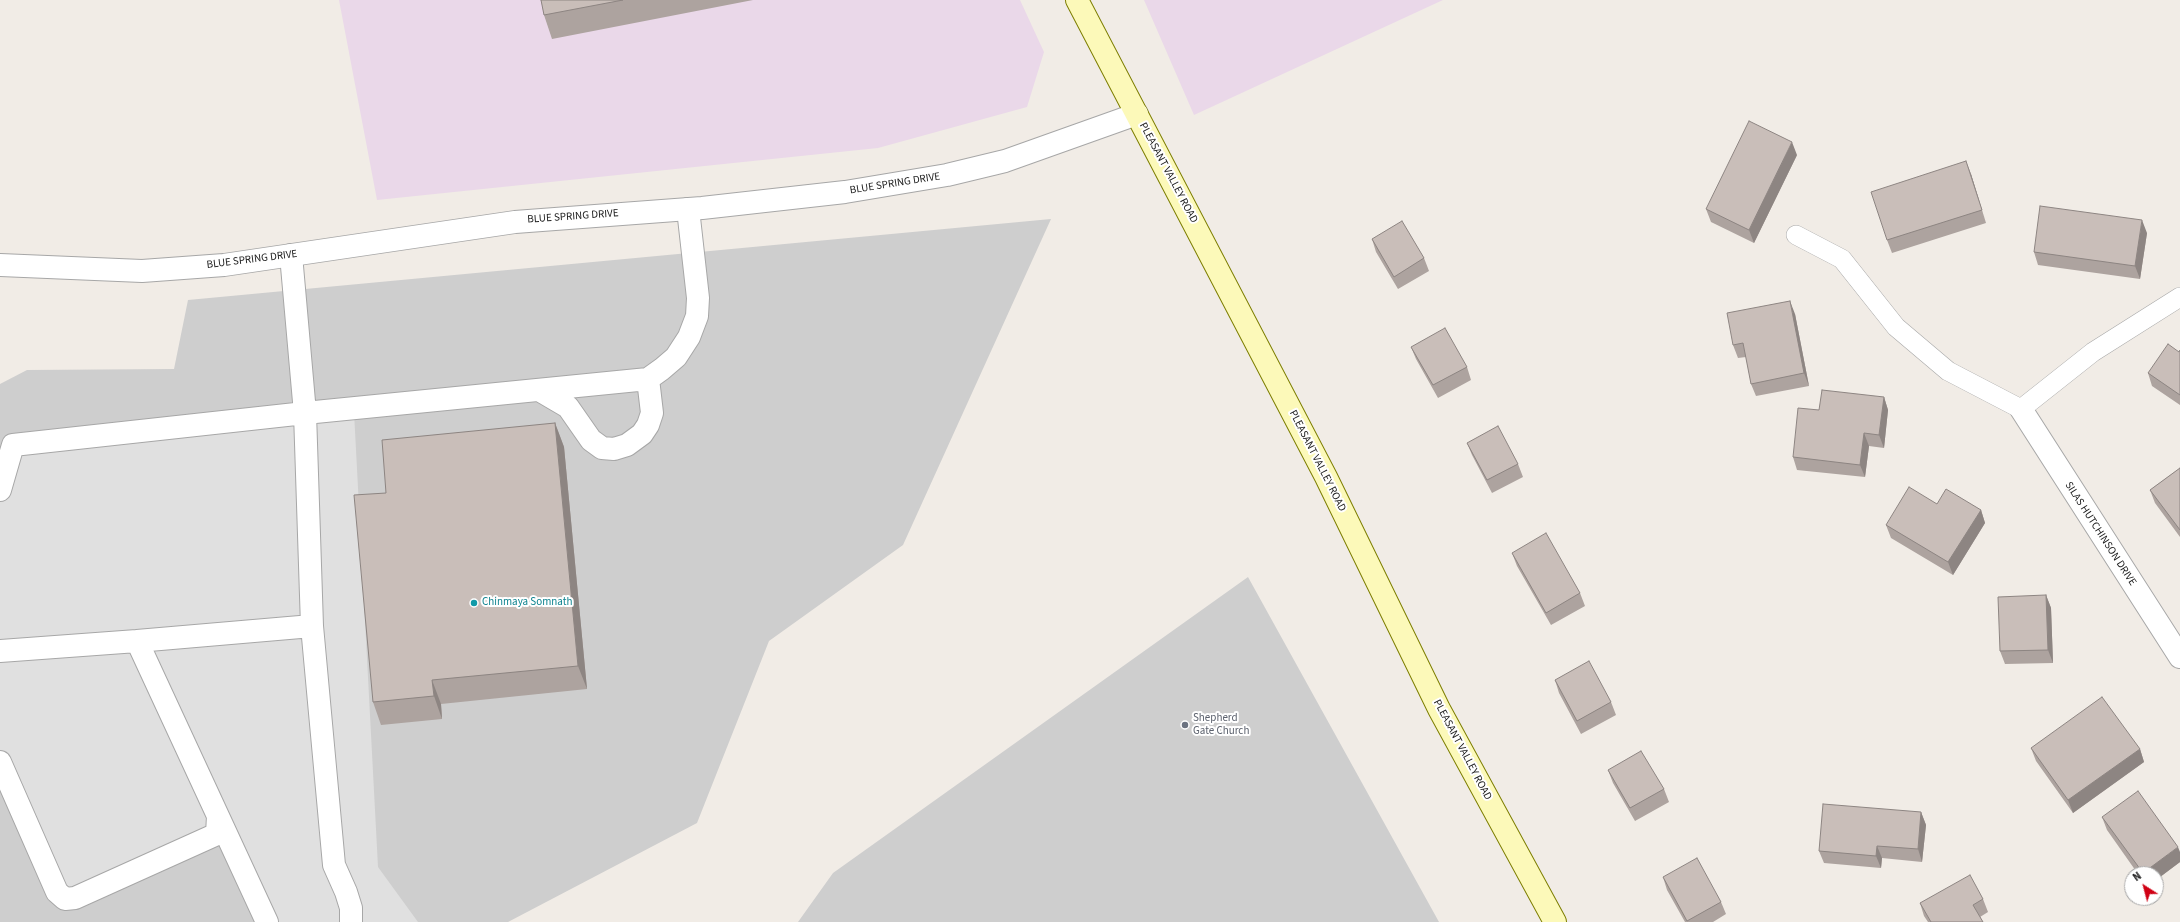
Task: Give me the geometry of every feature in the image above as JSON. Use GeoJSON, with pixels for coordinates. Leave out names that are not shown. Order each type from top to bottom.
{"type":"FeatureCollection","features":[{"type":"Feature","properties":{"kind":"main road","name":"PLEASANT VALLEY ROAD"},"geometry":{"type":"LineString","coordinates":[[1077,0],[1326,476],[1439,709],[1556,922]]}},
{"type":"Feature","properties":{"kind":"street","name":"BLUE SPRING DRIVE"},"geometry":{"type":"LineString","coordinates":[[0,265],[142,271],[224,265],[515,222],[688,209],[845,192],[947,175],[1005,161],[1137,114]]}},
{"type":"Feature","properties":{"kind":"street"},"geometry":{"type":"LineString","coordinates":[[0,490],[13,445],[306,413],[648,379],[676,357],[689,337],[697,316],[698,298],[688,209]]}},
{"type":"Feature","properties":{"kind":"street"},"geometry":{"type":"LineString","coordinates":[[291,255],[306,413],[312,626],[334,865],[346,892],[351,908],[351,922]]}},
{"type":"Feature","properties":{"kind":"street"},"geometry":{"type":"LineString","coordinates":[[539,390],[568,407],[576,416],[591,440],[602,448],[614,449],[627,445],[642,434],[648,425],[652,412],[648,379]]}},
{"type":"Feature","properties":{"kind":"street","name":"SILAS HUTCHINSON DRIVE"},"geometry":{"type":"LineString","coordinates":[[2021,409],[2180,657]]}},
{"type":"Feature","properties":{"kind":"street"},"geometry":{"type":"LineString","coordinates":[[0,651],[312,626]]}},
{"type":"Feature","properties":{"kind":"street"},"geometry":{"type":"LineString","coordinates":[[137,641],[267,922]]}},
{"type":"Feature","properties":{"kind":"street"},"geometry":{"type":"LineString","coordinates":[[0,762],[57,892],[66,899],[75,898],[217,834],[218,816]]}},
{"type":"Feature","properties":{"kind":"lane"},"geometry":{"type":"LineString","coordinates":[[1796,235],[1842,259],[1896,327],[1948,371],[2021,409],[2093,352],[2180,297]]}},
{"type":"Feature","properties":{"kind":"shaded area"},"geometry":{"type":"Polygon","coordinates":[[[339,0],[1020,0],[1044,52],[1027,107],[878,148],[377,200],[339,0]]]}},
{"type":"Feature","properties":{"kind":"shaded area"},"geometry":{"type":"Polygon","coordinates":[[[1144,0],[1443,0],[1194,115],[1144,0]]]}},
{"type":"Feature","properties":{"kind":"shaded area"},"geometry":{"type":"Polygon","coordinates":[[[1051,219],[903,545],[769,641],[697,823],[508,922],[0,922],[0,384],[27,370],[174,369],[188,300],[1051,219]]]}},
{"type":"Feature","properties":{"kind":"shaded area"},"geometry":{"type":"Polygon","coordinates":[[[354,412],[378,867],[418,922],[268,922],[138,642],[0,650],[0,496],[15,448],[306,414],[354,412]]]}},
{"type":"Feature","properties":{"kind":"shaded area","name":"Shepherd Gate Church"},"geometry":{"type":"Polygon","coordinates":[[[1248,577],[1439,922],[798,922],[833,873],[1248,577]]]}},
{"type":"Feature","properties":{"kind":"shaded area"},"geometry":{"type":"Polygon","coordinates":[[[137,643],[218,825],[66,897],[0,760],[0,652],[137,643]]]}},
{"type":"Feature","properties":{"kind":"building"},"geometry":{"type":"Polygon","coordinates":[[[541,0],[623,0],[544,15],[541,0]]]}},
{"type":"Feature","properties":{"kind":"building"},"geometry":{"type":"Polygon","coordinates":[[[1749,121],[1792,142],[1749,230],[1706,209],[1749,121]]]}},
{"type":"Feature","properties":{"kind":"building"},"geometry":{"type":"Polygon","coordinates":[[[1966,161],[1982,210],[1887,240],[1871,192],[1966,161]]]}},
{"type":"Feature","properties":{"kind":"building"},"geometry":{"type":"Polygon","coordinates":[[[2040,206],[2142,220],[2135,266],[2034,252],[2040,206]]]}},
{"type":"Feature","properties":{"kind":"building"},"geometry":{"type":"Polygon","coordinates":[[[1402,221],[1424,258],[1394,277],[1372,239],[1402,221]]]}},
{"type":"Feature","properties":{"kind":"building"},"geometry":{"type":"Polygon","coordinates":[[[1790,301],[1804,373],[1751,384],[1743,343],[1733,345],[1727,313],[1790,301]]]}},
{"type":"Feature","properties":{"kind":"building"},"geometry":{"type":"Polygon","coordinates":[[[1445,328],[1467,367],[1433,385],[1411,347],[1445,328]]]}},
{"type":"Feature","properties":{"kind":"building"},"geometry":{"type":"Polygon","coordinates":[[[2168,344],[2179,352],[2180,350],[2180,395],[2148,373],[2168,344]]]}},
{"type":"Feature","properties":{"kind":"building"},"geometry":{"type":"Polygon","coordinates":[[[1822,390],[1884,397],[1879,435],[1864,433],[1860,465],[1793,457],[1798,408],[1819,410],[1822,390]]]}},
{"type":"Feature","properties":{"kind":"building","name":"Chinmaya Somnath"},"geometry":{"type":"Polygon","coordinates":[[[555,423],[578,666],[432,680],[434,696],[373,702],[354,495],[386,493],[382,440],[555,423]]]}},
{"type":"Feature","properties":{"kind":"building"},"geometry":{"type":"Polygon","coordinates":[[[1498,426],[1518,464],[1487,480],[1467,443],[1498,426]]]}},
{"type":"Feature","properties":{"kind":"building"},"geometry":{"type":"Polygon","coordinates":[[[2180,468],[2180,530],[2150,490],[2180,468]]]}},
{"type":"Feature","properties":{"kind":"building"},"geometry":{"type":"Polygon","coordinates":[[[1909,487],[1937,504],[1946,489],[1981,510],[1948,562],[1886,525],[1909,487]]]}},
{"type":"Feature","properties":{"kind":"building"},"geometry":{"type":"Polygon","coordinates":[[[1546,533],[1580,593],[1546,613],[1512,553],[1546,533]]]}},
{"type":"Feature","properties":{"kind":"building"},"geometry":{"type":"Polygon","coordinates":[[[2046,595],[2048,650],[2000,651],[1998,597],[2046,595]]]}},
{"type":"Feature","properties":{"kind":"building"},"geometry":{"type":"Polygon","coordinates":[[[1589,661],[1611,702],[1577,721],[1555,680],[1589,661]]]}},
{"type":"Feature","properties":{"kind":"building"},"geometry":{"type":"Polygon","coordinates":[[[2102,697],[2140,749],[2068,800],[2031,748],[2102,697]]]}},
{"type":"Feature","properties":{"kind":"building"},"geometry":{"type":"Polygon","coordinates":[[[1641,751],[1664,789],[1630,808],[1608,770],[1641,751]]]}},
{"type":"Feature","properties":{"kind":"building"},"geometry":{"type":"Polygon","coordinates":[[[2138,791],[2178,847],[2152,866],[2138,866],[2102,817],[2138,791]]]}},
{"type":"Feature","properties":{"kind":"building"},"geometry":{"type":"Polygon","coordinates":[[[1823,804],[1921,812],[1918,849],[1877,846],[1876,856],[1819,851],[1823,804]]]}},
{"type":"Feature","properties":{"kind":"building"},"geometry":{"type":"Polygon","coordinates":[[[1697,858],[1721,902],[1687,921],[1663,877],[1697,858]]]}},
{"type":"Feature","properties":{"kind":"building"},"geometry":{"type":"Polygon","coordinates":[[[1970,875],[1983,899],[1973,905],[1983,922],[1931,922],[1920,903],[1970,875]]]}},
{"type":"Feature","properties":{"kind":"place","name":"Chinmaya Somnath"},"geometry":{"type":"Point","coordinates":[474,603]}},
{"type":"Feature","properties":{"kind":"place","name":"Shepherd Gate Church"},"geometry":{"type":"Point","coordinates":[1185,725]}}]}
